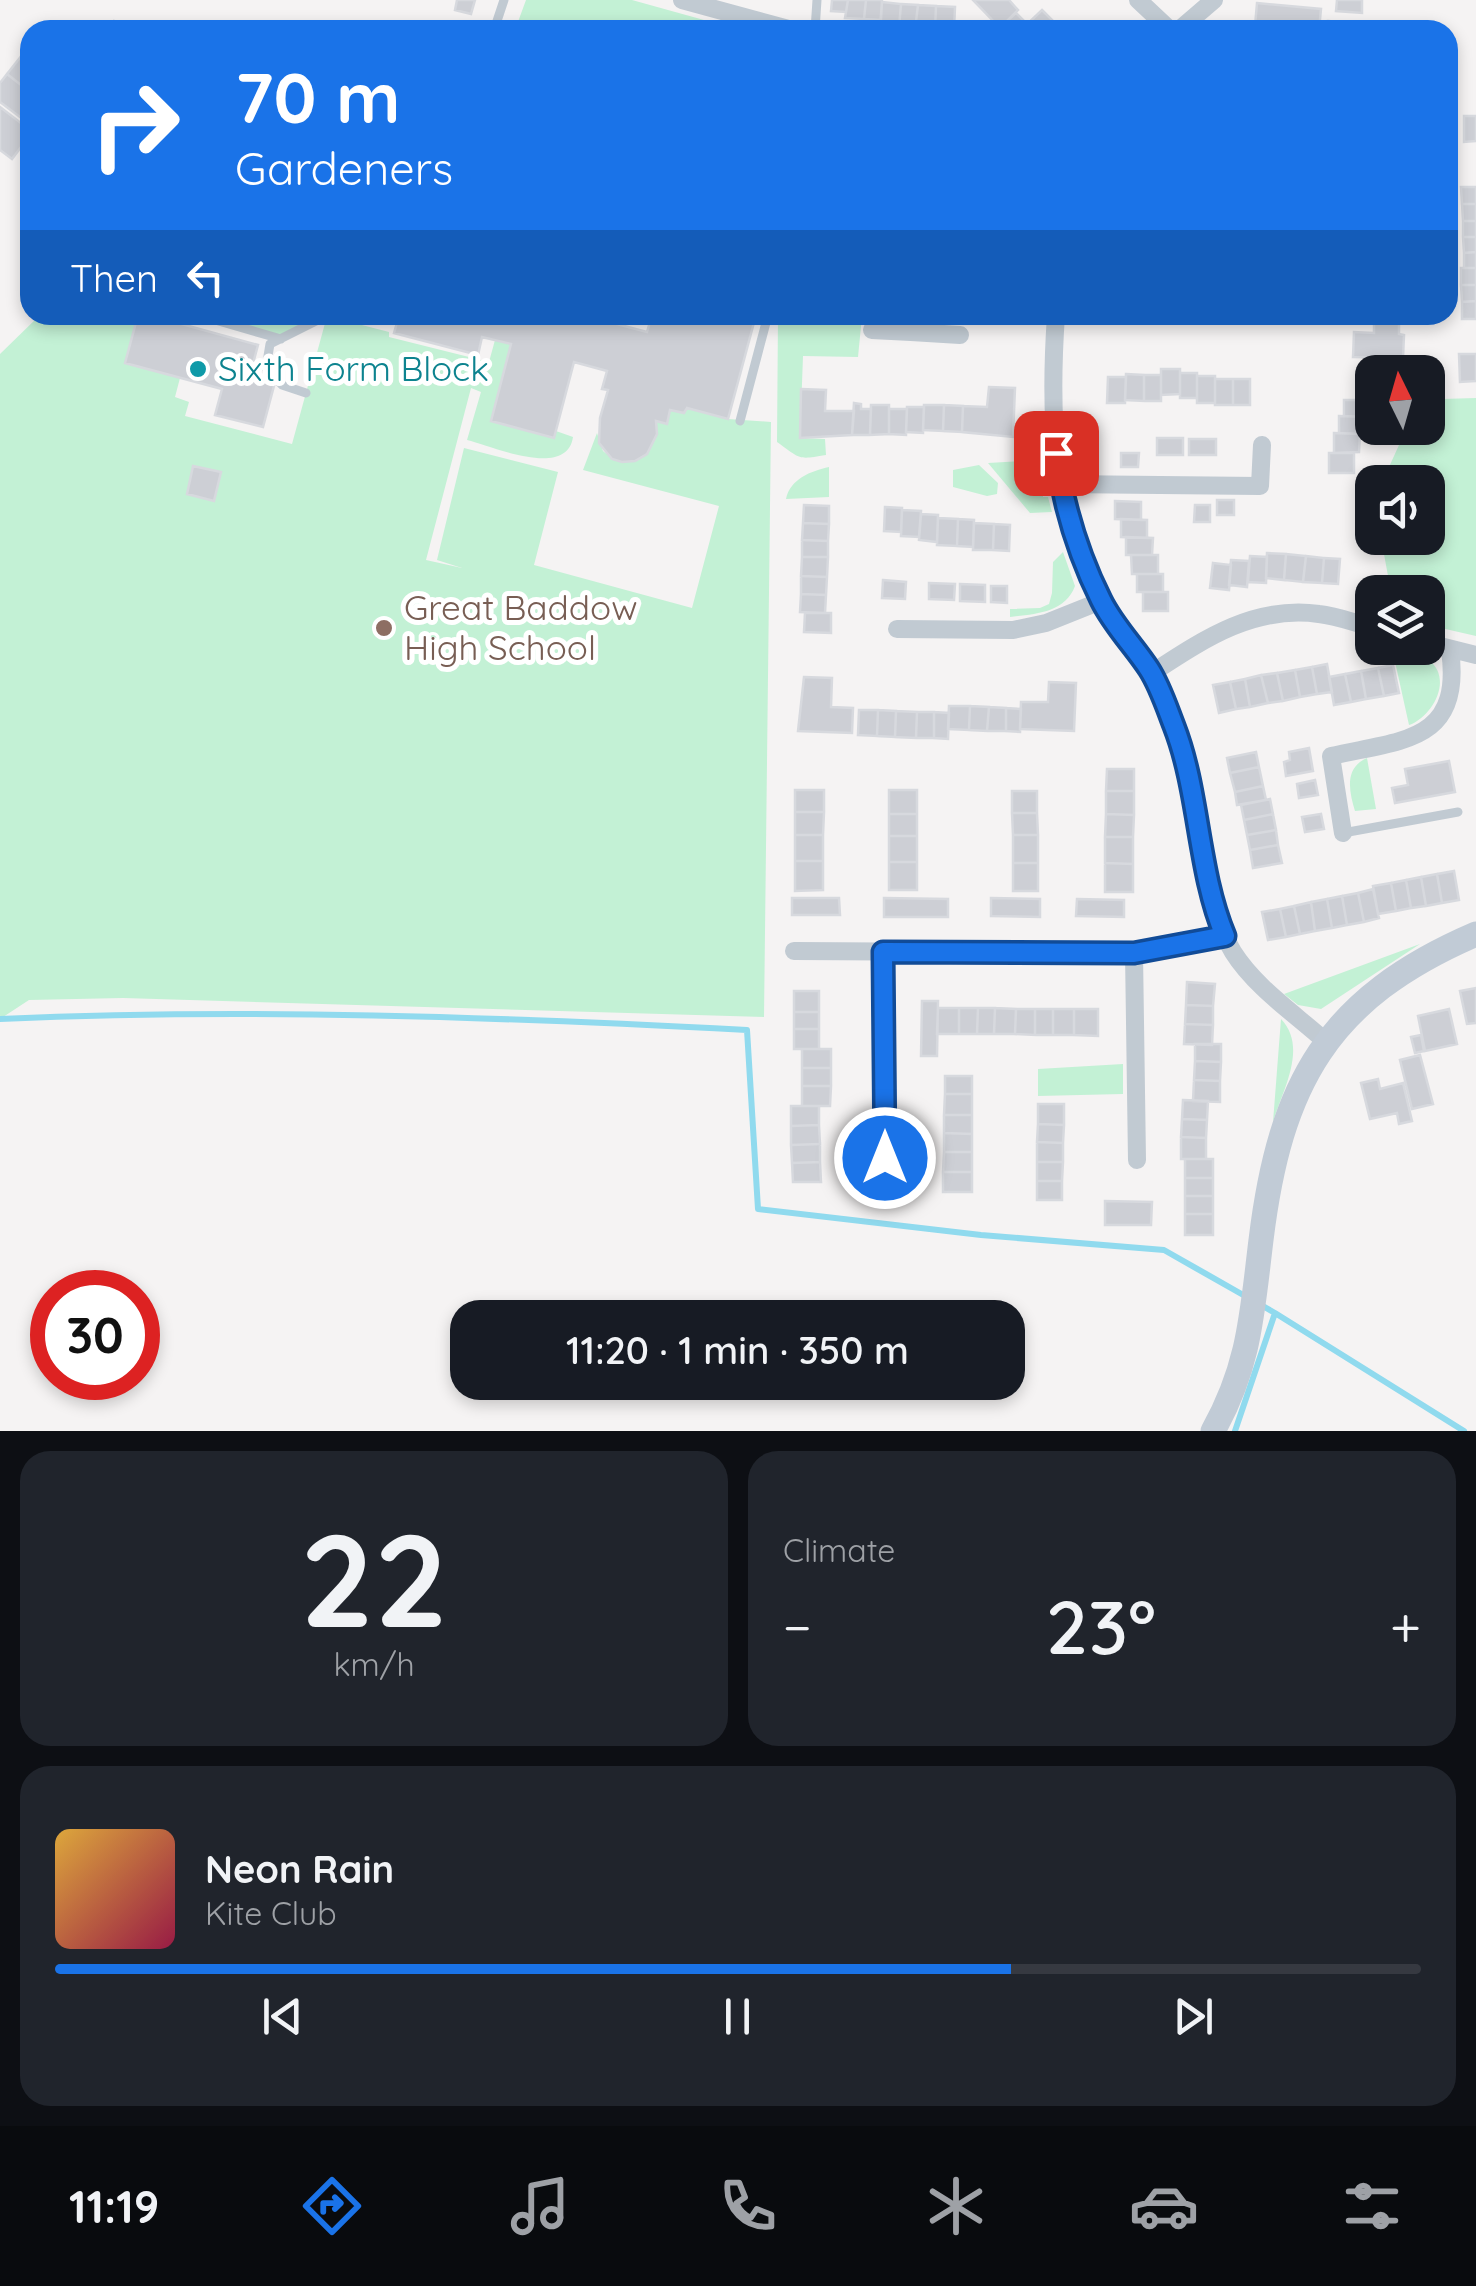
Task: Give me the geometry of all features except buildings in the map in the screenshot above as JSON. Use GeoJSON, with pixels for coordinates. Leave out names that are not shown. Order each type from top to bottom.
{"type":"FeatureCollection","features":[{"type":"Feature","properties":{"kind":"street"},"geometry":{"type":"LineString","coordinates":[[682,0],[749,20]]}},
{"type":"Feature","properties":{"kind":"street"},"geometry":{"type":"LineString","coordinates":[[1138,0],[1159,20]]}},
{"type":"Feature","properties":{"kind":"street"},"geometry":{"type":"LineString","coordinates":[[1191,20],[1214,0]]}},
{"type":"Feature","properties":{"kind":"street"},"geometry":{"type":"LineString","coordinates":[[872,330],[900,325]]}},
{"type":"Feature","properties":{"kind":"street"},"geometry":{"type":"LineString","coordinates":[[919,325],[960,335]]}},
{"type":"Feature","properties":{"kind":"street"},"geometry":{"type":"LineString","coordinates":[[1056,325],[1052,419],[1060,484],[1082,556],[1101,601],[1152,674],[1185,763],[1215,911],[1235,955],[1268,991],[1325,1041]]}},
{"type":"Feature","properties":{"kind":"street"},"geometry":{"type":"LineString","coordinates":[[1060,484],[1260,486],[1262,444]]}},
{"type":"Feature","properties":{"kind":"street"},"geometry":{"type":"LineString","coordinates":[[897,629],[1014,630],[1046,624],[1101,601]]}},
{"type":"Feature","properties":{"kind":"street"},"geometry":{"type":"LineString","coordinates":[[1152,674],[1207,636],[1272,612],[1319,614],[1355,623]]}},
{"type":"Feature","properties":{"kind":"street"},"geometry":{"type":"LineString","coordinates":[[1445,649],[1476,655]]}},
{"type":"Feature","properties":{"kind":"street"},"geometry":{"type":"LineString","coordinates":[[1343,834],[1331,756],[1421,735],[1445,712],[1454,680],[1450,650]]}},
{"type":"Feature","properties":{"kind":"street"},"geometry":{"type":"LineString","coordinates":[[1212,1431],[1227,1405],[1252,1329],[1272,1160],[1288,1111],[1325,1041],[1384,984],[1432,953],[1476,934]]}},
{"type":"Feature","properties":{"kind":"street"},"geometry":{"type":"LineString","coordinates":[[794,951],[1134,953],[1225,936]]}},
{"type":"Feature","properties":{"kind":"street"},"geometry":{"type":"LineString","coordinates":[[883,952],[885,1158]]}},
{"type":"Feature","properties":{"kind":"street"},"geometry":{"type":"LineString","coordinates":[[1134,953],[1137,1160]]}},
{"type":"Feature","properties":{"kind":"lane"},"geometry":{"type":"LineString","coordinates":[[233,325],[281,339]]}},
{"type":"Feature","properties":{"kind":"lane"},"geometry":{"type":"LineString","coordinates":[[306,393],[282,385],[266,368],[270,344],[308,325]]}},
{"type":"Feature","properties":{"kind":"lane"},"geometry":{"type":"LineString","coordinates":[[740,422],[765,325]]}},
{"type":"Feature","properties":{"kind":"lane"},"geometry":{"type":"LineString","coordinates":[[1343,834],[1458,812]]}},
{"type":"Feature","properties":{"kind":"green space"},"geometry":{"type":"Polygon","coordinates":[[[526,0],[632,0],[704,20],[519,20],[526,0]]]}},
{"type":"Feature","properties":{"kind":"green space","name":"Great Baddow High School"},"geometry":{"type":"Polygon","coordinates":[[[30,325],[135,325],[125,363],[180,378],[175,397],[189,402],[185,416],[292,444],[325,325],[362,325],[389,332],[389,337],[489,362],[495,340],[511,344],[554,438],[556,431],[573,437],[568,449],[558,456],[544,458],[467,440],[481,392],[471,388],[426,560],[462,568],[437,560],[464,448],[558,472],[534,565],[692,608],[719,506],[583,470],[597,433],[603,451],[613,458],[633,461],[647,451],[656,421],[667,423],[670,410],[684,413],[687,408],[728,419],[771,422],[764,1017],[123,998],[29,1000],[0,1019],[0,354],[30,325]]]}},
{"type":"Feature","properties":{"kind":"green space"},"geometry":{"type":"Polygon","coordinates":[[[233,325],[298,325],[300,329],[281,339],[233,325]]]}},
{"type":"Feature","properties":{"kind":"green space"},"geometry":{"type":"Polygon","coordinates":[[[778,325],[861,325],[858,357],[803,356],[800,438],[825,439],[826,455],[800,457],[777,442],[778,325]]]}},
{"type":"Feature","properties":{"kind":"green space"},"geometry":{"type":"Polygon","coordinates":[[[1476,398],[1476,636],[1445,629],[1445,575],[1388,575],[1384,555],[1445,555],[1445,465],[1390,465],[1399,445],[1445,445],[1445,399],[1476,398]]]}},
{"type":"Feature","properties":{"kind":"green space"},"geometry":{"type":"Polygon","coordinates":[[[1041,460],[1043,497],[1048,497],[1052,512],[1030,513],[988,463],[1041,460]]]}},
{"type":"Feature","properties":{"kind":"green space"},"geometry":{"type":"Polygon","coordinates":[[[979,465],[998,483],[997,494],[987,496],[953,487],[953,470],[979,465]]]}},
{"type":"Feature","properties":{"kind":"green space"},"geometry":{"type":"Polygon","coordinates":[[[829,467],[829,497],[786,499],[797,481],[829,467]]]}},
{"type":"Feature","properties":{"kind":"green space"},"geometry":{"type":"Polygon","coordinates":[[[1063,552],[1075,586],[1070,595],[1057,607],[1010,617],[1010,609],[1049,604],[1053,562],[1063,552]]]}},
{"type":"Feature","properties":{"kind":"green space"},"geometry":{"type":"Polygon","coordinates":[[[1396,665],[1433,665],[1440,678],[1437,697],[1425,714],[1409,725],[1396,665]]]}},
{"type":"Feature","properties":{"kind":"green space"},"geometry":{"type":"Polygon","coordinates":[[[1367,758],[1376,809],[1355,811],[1350,788],[1352,774],[1367,758]]]}},
{"type":"Feature","properties":{"kind":"green space"},"geometry":{"type":"Polygon","coordinates":[[[1420,944],[1321,1009],[1298,1005],[1284,994],[1420,944]]]}},
{"type":"Feature","properties":{"kind":"green space"},"geometry":{"type":"Polygon","coordinates":[[[1281,1019],[1293,1042],[1293,1055],[1273,1122],[1281,1019]]]}},
{"type":"Feature","properties":{"kind":"green space"},"geometry":{"type":"Polygon","coordinates":[[[1123,1064],[1123,1094],[1038,1096],[1038,1069],[1123,1064]]]}},
{"type":"Feature","properties":{"kind":"waterway"},"geometry":{"type":"LineString","coordinates":[[0,1019],[187,1014],[374,1016],[747,1030],[758,1209],[981,1235],[1164,1250],[1245,1296]]}},
{"type":"Feature","properties":{"kind":"waterway"},"geometry":{"type":"LineString","coordinates":[[1261,1305],[1275,1313]]}},
{"type":"Feature","properties":{"kind":"waterway"},"geometry":{"type":"LineString","coordinates":[[1235,1431],[1275,1313],[1464,1431]]}},
{"type":"Feature","properties":{"kind":"place","name":"Sixth Form Block"},"geometry":{"type":"Point","coordinates":[198,369]}},
{"type":"Feature","properties":{"kind":"place","name":"Great Baddow High School"},"geometry":{"type":"Point","coordinates":[384,628]}},
{"type":"Feature","properties":{"kind":"route"},"geometry":{"type":"LineString","coordinates":[[885,1158],[883,952],[1134,953],[1225,936],[1215,911],[1176,730],[1152,674],[1101,601],[1082,556],[1060,484],[1056,453]]}}]}
